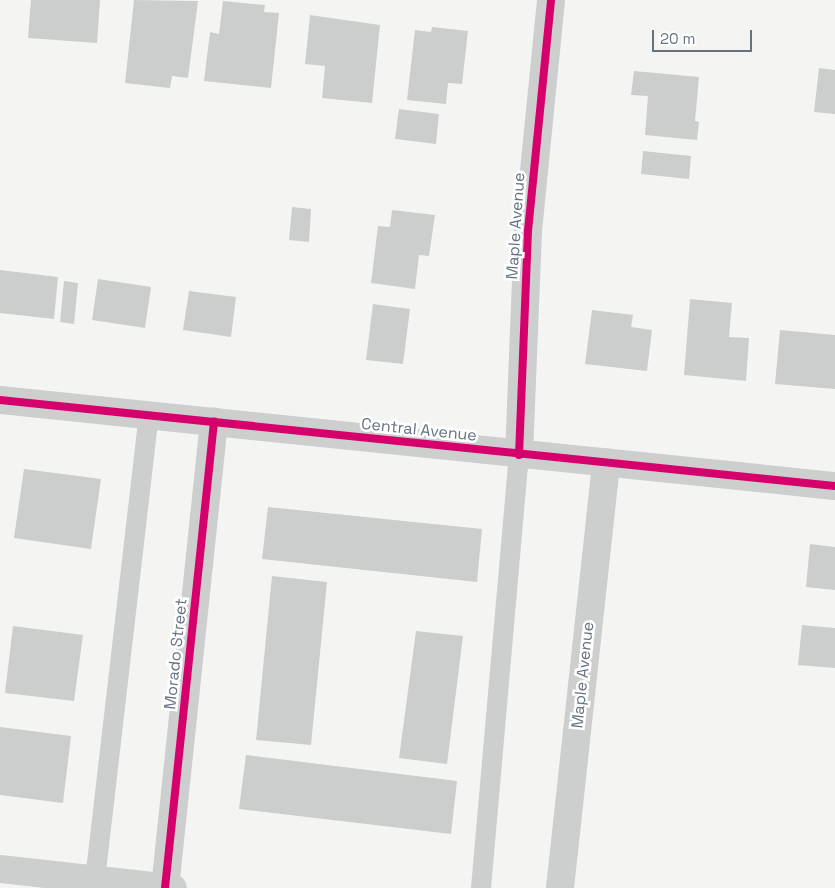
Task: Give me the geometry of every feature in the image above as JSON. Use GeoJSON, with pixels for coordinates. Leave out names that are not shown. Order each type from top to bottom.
{"type":"FeatureCollection","features":[{"type":"Feature","properties":{"kind":"street","name":"Maple Avenue"},"geometry":{"type":"LineString","coordinates":[[519,454],[528,231],[551,0]]}},
{"type":"Feature","properties":{"kind":"street","name":"Central Avenue"},"geometry":{"type":"LineString","coordinates":[[0,400],[835,486]]}},
{"type":"Feature","properties":{"kind":"street","name":"Morado Street"},"geometry":{"type":"LineString","coordinates":[[168,888],[214,422]]}},
{"type":"Feature","properties":{"kind":"street","name":"Maple Avenue"},"geometry":{"type":"LineString","coordinates":[[560,888],[606,462]]}},
{"type":"Feature","properties":{"kind":"street"},"geometry":{"type":"LineString","coordinates":[[0,870],[168,888]]}},
{"type":"Feature","properties":{"kind":"lane"},"geometry":{"type":"LineString","coordinates":[[95,880],[150,416]]}},
{"type":"Feature","properties":{"kind":"lane"},"geometry":{"type":"LineString","coordinates":[[481,888],[519,454]]}},
{"type":"Feature","properties":{"kind":"building"},"geometry":{"type":"Polygon","coordinates":[[[31,0],[100,0],[97,43],[28,38],[31,0]]]}},
{"type":"Feature","properties":{"kind":"building"},"geometry":{"type":"Polygon","coordinates":[[[134,0],[198,1],[188,78],[172,76],[170,88],[125,83],[134,0]]]}},
{"type":"Feature","properties":{"kind":"building"},"geometry":{"type":"Polygon","coordinates":[[[223,1],[265,5],[264,12],[279,13],[271,88],[204,81],[210,32],[219,34],[223,1]]]}},
{"type":"Feature","properties":{"kind":"building"},"geometry":{"type":"Polygon","coordinates":[[[310,15],[380,25],[372,103],[322,98],[325,66],[305,64],[310,15]]]}},
{"type":"Feature","properties":{"kind":"building"},"geometry":{"type":"Polygon","coordinates":[[[432,27],[468,31],[462,84],[448,83],[446,104],[407,100],[415,30],[431,32],[432,27]]]}},
{"type":"Feature","properties":{"kind":"building"},"geometry":{"type":"Polygon","coordinates":[[[819,68],[835,70],[835,114],[814,112],[819,68]]]}},
{"type":"Feature","properties":{"kind":"building"},"geometry":{"type":"Polygon","coordinates":[[[634,71],[699,77],[695,121],[699,122],[697,140],[645,135],[648,96],[631,95],[634,71]]]}},
{"type":"Feature","properties":{"kind":"building"},"geometry":{"type":"Polygon","coordinates":[[[399,109],[439,114],[436,144],[395,139],[399,109]]]}},
{"type":"Feature","properties":{"kind":"building"},"geometry":{"type":"Polygon","coordinates":[[[643,151],[691,156],[689,179],[641,174],[643,151]]]}},
{"type":"Feature","properties":{"kind":"building"},"geometry":{"type":"Polygon","coordinates":[[[292,207],[311,209],[309,242],[289,240],[292,207]]]}},
{"type":"Feature","properties":{"kind":"building"},"geometry":{"type":"Polygon","coordinates":[[[392,210],[435,215],[429,256],[419,255],[415,289],[371,283],[378,226],[390,227],[392,210]]]}},
{"type":"Feature","properties":{"kind":"building"},"geometry":{"type":"Polygon","coordinates":[[[0,270],[58,277],[54,319],[0,313],[0,270]]]}},
{"type":"Feature","properties":{"kind":"building"},"geometry":{"type":"Polygon","coordinates":[[[98,279],[151,287],[145,328],[92,320],[98,279]]]}},
{"type":"Feature","properties":{"kind":"building"},"geometry":{"type":"Polygon","coordinates":[[[64,281],[78,283],[74,324],[60,322],[64,281]]]}},
{"type":"Feature","properties":{"kind":"building"},"geometry":{"type":"Polygon","coordinates":[[[189,291],[236,297],[231,337],[183,330],[189,291]]]}},
{"type":"Feature","properties":{"kind":"building"},"geometry":{"type":"Polygon","coordinates":[[[690,299],[732,303],[729,337],[749,338],[746,381],[684,375],[690,299]]]}},
{"type":"Feature","properties":{"kind":"building"},"geometry":{"type":"Polygon","coordinates":[[[373,304],[410,309],[403,364],[366,360],[373,304]]]}},
{"type":"Feature","properties":{"kind":"building"},"geometry":{"type":"Polygon","coordinates":[[[592,310],[633,315],[631,327],[652,330],[647,371],[585,364],[592,310]]]}},
{"type":"Feature","properties":{"kind":"building"},"geometry":{"type":"Polygon","coordinates":[[[780,330],[835,335],[835,389],[775,384],[780,330]]]}},
{"type":"Feature","properties":{"kind":"building"},"geometry":{"type":"Polygon","coordinates":[[[24,469],[101,479],[91,549],[14,538],[24,469]]]}},
{"type":"Feature","properties":{"kind":"building"},"geometry":{"type":"Polygon","coordinates":[[[268,507],[482,529],[477,582],[262,559],[268,507]]]}},
{"type":"Feature","properties":{"kind":"building"},"geometry":{"type":"Polygon","coordinates":[[[810,544],[835,547],[835,590],[806,587],[810,544]]]}},
{"type":"Feature","properties":{"kind":"building"},"geometry":{"type":"Polygon","coordinates":[[[272,576],[327,582],[311,745],[256,740],[272,576]]]}},
{"type":"Feature","properties":{"kind":"building"},"geometry":{"type":"Polygon","coordinates":[[[802,625],[835,628],[835,668],[798,665],[802,625]]]}},
{"type":"Feature","properties":{"kind":"building"},"geometry":{"type":"Polygon","coordinates":[[[13,626],[83,635],[74,701],[5,693],[13,626]]]}},
{"type":"Feature","properties":{"kind":"building"},"geometry":{"type":"Polygon","coordinates":[[[416,631],[463,636],[447,764],[399,758],[416,631]]]}},
{"type":"Feature","properties":{"kind":"building"},"geometry":{"type":"Polygon","coordinates":[[[0,727],[71,736],[63,803],[0,795],[0,727]]]}},
{"type":"Feature","properties":{"kind":"building"},"geometry":{"type":"Polygon","coordinates":[[[246,755],[457,781],[451,834],[239,809],[246,755]]]}},
{"type":"Feature","properties":{"kind":"cycle path"},"geometry":{"type":"LineString","coordinates":[[519,455],[528,231],[551,0]]}},
{"type":"Feature","properties":{"kind":"cycle path"},"geometry":{"type":"LineString","coordinates":[[0,400],[835,486]]}},
{"type":"Feature","properties":{"kind":"cycle path"},"geometry":{"type":"LineString","coordinates":[[165,888],[214,422]]}}]}
